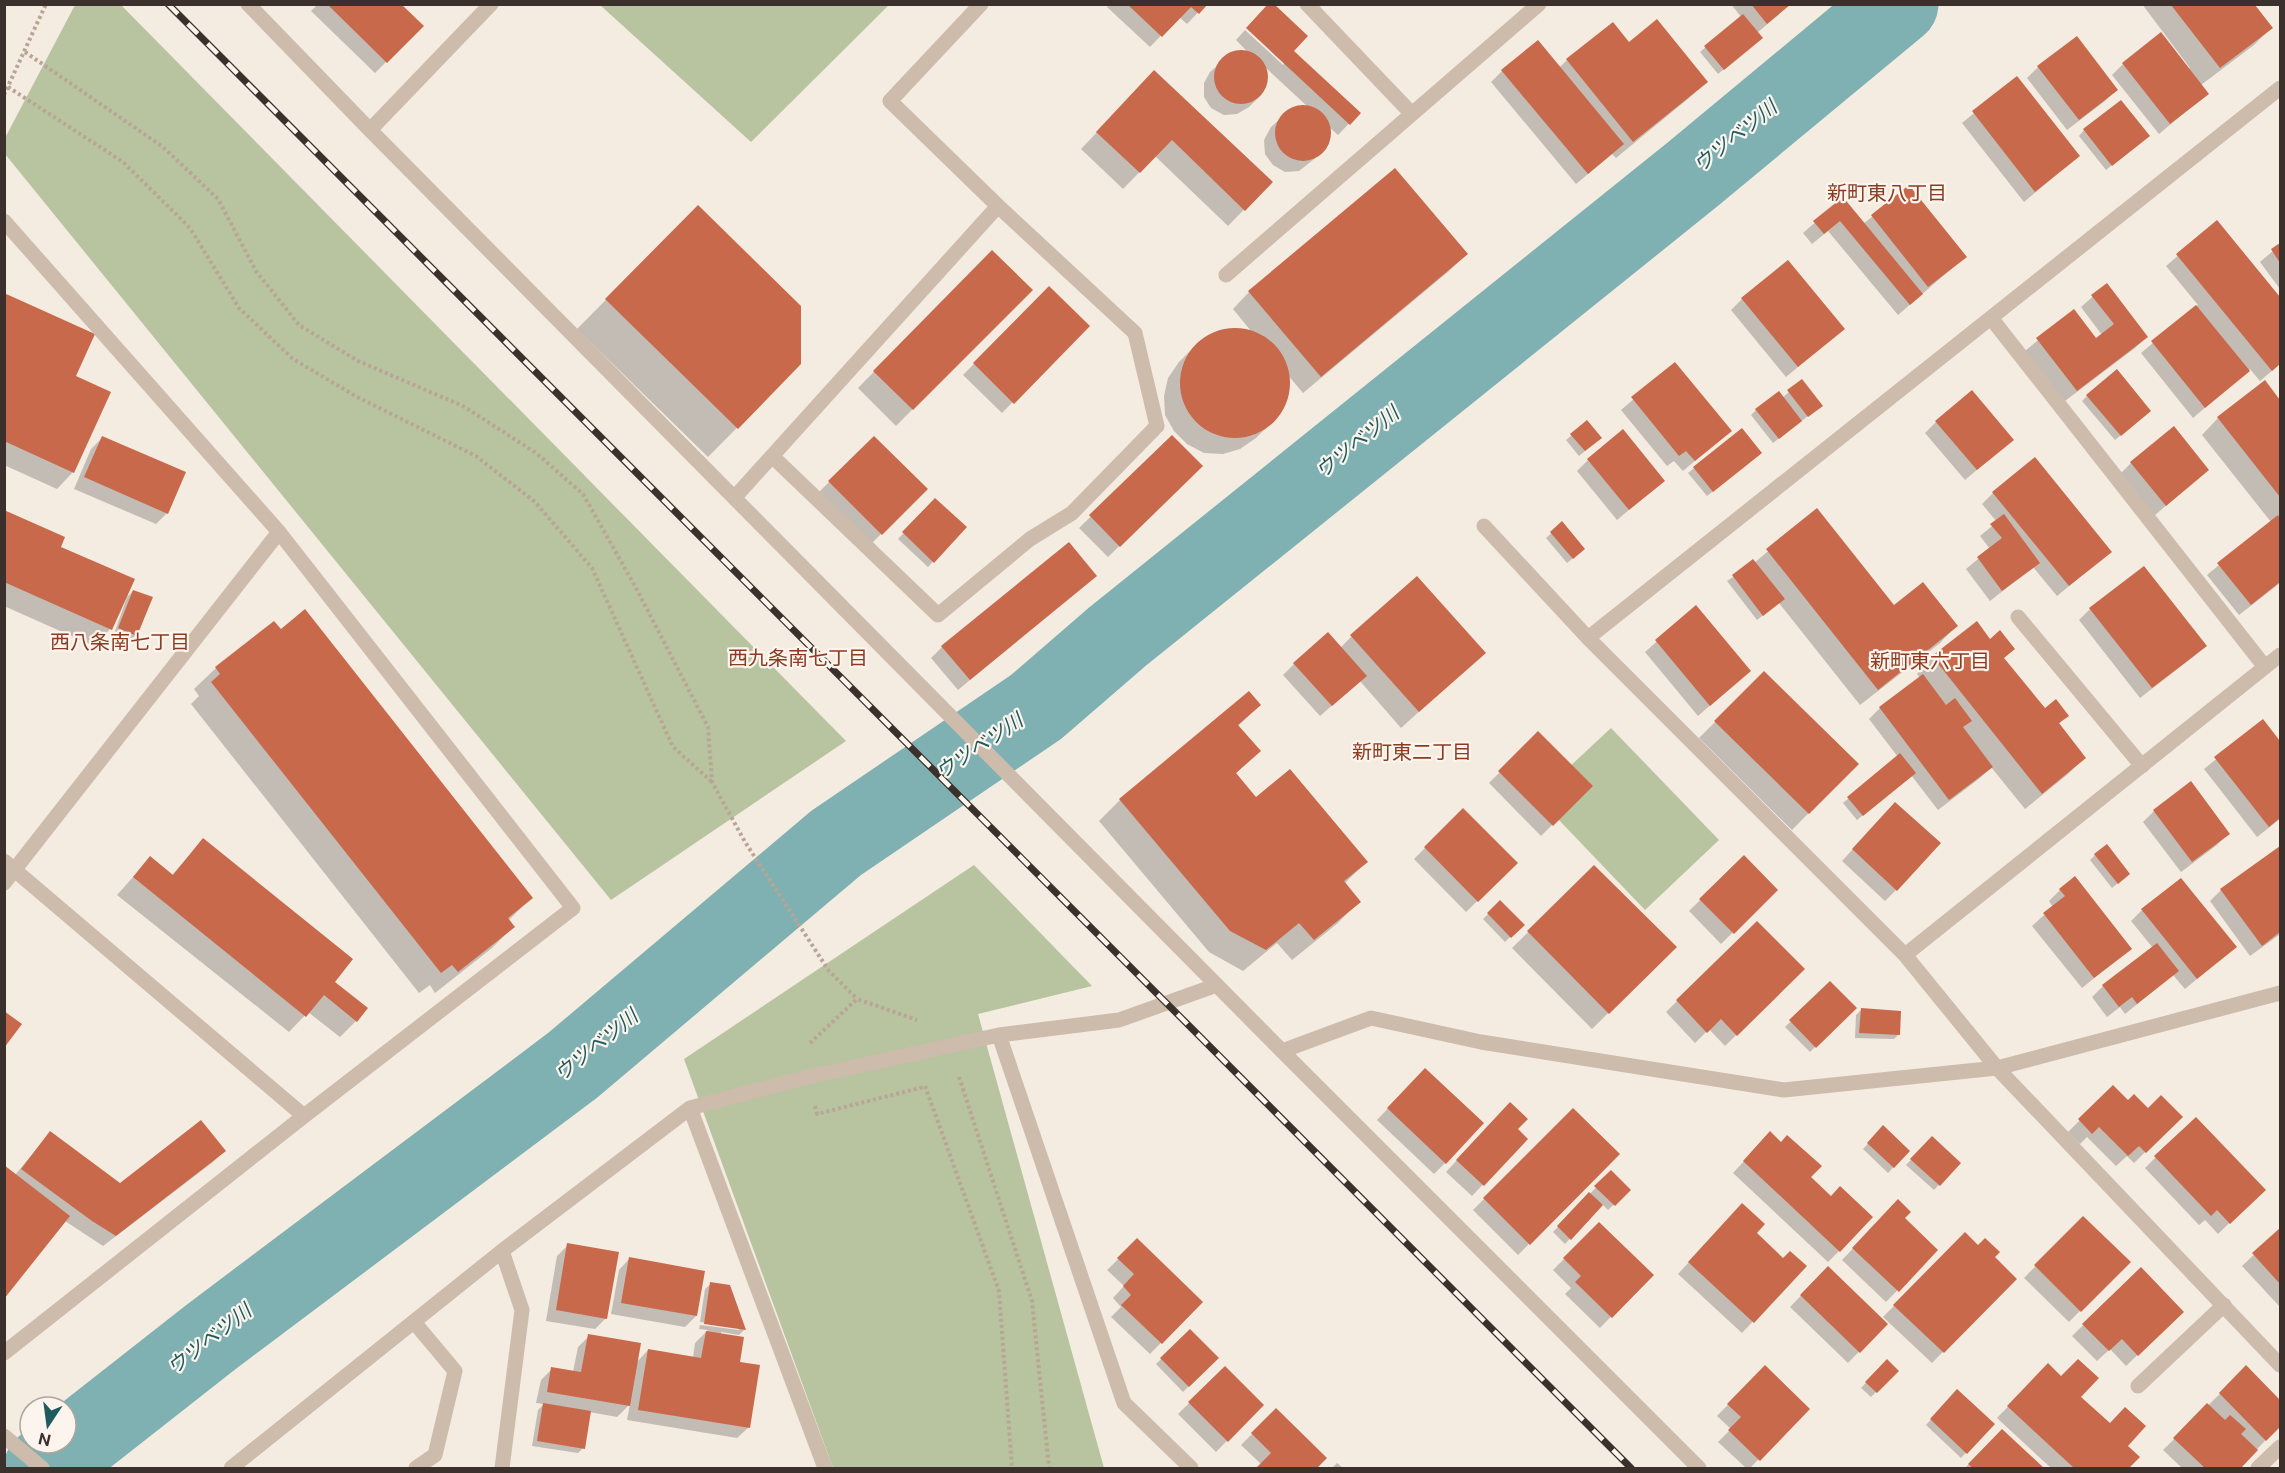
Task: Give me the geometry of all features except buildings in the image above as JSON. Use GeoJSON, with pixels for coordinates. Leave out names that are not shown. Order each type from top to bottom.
{"type":"FeatureCollection","features":[{"type":"Feature","properties":{"kind":"street"},"geometry":{"type":"LineString","coordinates":[[248,4],[1282,1051],[1699,1468]]}},
{"type":"Feature","properties":{"kind":"street"},"geometry":{"type":"LineString","coordinates":[[370,130],[491,4]]}},
{"type":"Feature","properties":{"kind":"street"},"geometry":{"type":"LineString","coordinates":[[772,456],[938,615],[1030,539],[1072,513],[1157,426],[1135,333],[998,206],[890,101],[981,4]]}},
{"type":"Feature","properties":{"kind":"street"},"geometry":{"type":"LineString","coordinates":[[1307,4],[1412,114]]}},
{"type":"Feature","properties":{"kind":"street"},"geometry":{"type":"LineString","coordinates":[[1226,275],[1539,4]]}},
{"type":"Feature","properties":{"kind":"street"},"geometry":{"type":"LineString","coordinates":[[1588,638],[2280,88]]}},
{"type":"Feature","properties":{"kind":"street"},"geometry":{"type":"LineString","coordinates":[[735,497],[998,206]]}},
{"type":"Feature","properties":{"kind":"street"},"geometry":{"type":"LineString","coordinates":[[4,221],[279,532],[573,908],[304,1116],[4,1353]]}},
{"type":"Feature","properties":{"kind":"street"},"geometry":{"type":"LineString","coordinates":[[1991,318],[2265,667]]}},
{"type":"Feature","properties":{"kind":"street"},"geometry":{"type":"LineString","coordinates":[[1484,526],[1588,638],[1905,955],[1997,1068],[2280,1365]]}},
{"type":"Feature","properties":{"kind":"street"},"geometry":{"type":"LineString","coordinates":[[4,883],[9,865],[279,532]]}},
{"type":"Feature","properties":{"kind":"street"},"geometry":{"type":"LineString","coordinates":[[2018,617],[2142,766]]}},
{"type":"Feature","properties":{"kind":"street"},"geometry":{"type":"LineString","coordinates":[[1905,955],[2280,655]]}},
{"type":"Feature","properties":{"kind":"street"},"geometry":{"type":"LineString","coordinates":[[9,865],[304,1116]]}},
{"type":"Feature","properties":{"kind":"street"},"geometry":{"type":"LineString","coordinates":[[231,1468],[502,1251],[690,1108],[808,1077],[999,1035],[1119,1020],[1217,985]]}},
{"type":"Feature","properties":{"kind":"street"},"geometry":{"type":"LineString","coordinates":[[1282,1051],[1371,1018],[1481,1042],[1784,1090],[1997,1068],[2280,993]]}},
{"type":"Feature","properties":{"kind":"street"},"geometry":{"type":"LineString","coordinates":[[999,1035],[1124,1403],[1191,1468]]}},
{"type":"Feature","properties":{"kind":"street"},"geometry":{"type":"LineString","coordinates":[[690,1108],[825,1468]]}},
{"type":"Feature","properties":{"kind":"street"},"geometry":{"type":"LineString","coordinates":[[502,1251],[522,1310],[502,1468]]}},
{"type":"Feature","properties":{"kind":"street"},"geometry":{"type":"LineString","coordinates":[[2138,1386],[2224,1305]]}},
{"type":"Feature","properties":{"kind":"street"},"geometry":{"type":"LineString","coordinates":[[414,1322],[455,1371],[435,1455],[416,1468]]}},
{"type":"Feature","properties":{"kind":"street"},"geometry":{"type":"LineString","coordinates":[[4,1436],[42,1468]]}},
{"type":"Feature","properties":{"kind":"street"},"geometry":{"type":"LineString","coordinates":[[2258,1468],[2280,1447]]}},
{"type":"Feature","properties":{"kind":"path"},"geometry":{"type":"LineString","coordinates":[[4,95],[46,4]]}},
{"type":"Feature","properties":{"kind":"path"},"geometry":{"type":"LineString","coordinates":[[25,52],[163,147],[218,199],[256,271],[299,325],[358,361],[463,406],[536,453],[583,494],[636,588],[708,727],[712,782]]}},
{"type":"Feature","properties":{"kind":"path"},"geometry":{"type":"LineString","coordinates":[[8,87],[123,162],[190,228],[239,308],[293,358],[359,398],[476,456],[535,502],[592,568],[673,747],[712,782],[745,842],[829,971],[857,999]]}},
{"type":"Feature","properties":{"kind":"path"},"geometry":{"type":"LineString","coordinates":[[952,1077],[959,1076],[1032,1301],[1049,1468]]}},
{"type":"Feature","properties":{"kind":"path"},"geometry":{"type":"LineString","coordinates":[[936,1083],[925,1086],[999,1291],[1012,1468]]}},
{"type":"Feature","properties":{"kind":"green space"},"geometry":{"type":"Polygon","coordinates":[[[75,5],[121,5],[846,741],[611,900],[5,154],[5,138],[75,5]]]}},
{"type":"Feature","properties":{"kind":"green space"},"geometry":{"type":"Polygon","coordinates":[[[600,5],[889,5],[751,142],[600,5]]]}},
{"type":"Feature","properties":{"kind":"green space"},"geometry":{"type":"Polygon","coordinates":[[[1611,728],[1719,840],[1645,910],[1537,797],[1611,728]]]}},
{"type":"Feature","properties":{"kind":"green space"},"geometry":{"type":"Polygon","coordinates":[[[974,865],[1092,986],[978,1014],[1104,1468],[833,1468],[684,1059],[974,865]]]}},
{"type":"Feature","properties":{"kind":"waterway","name":"ウツベツ川"},"geometry":{"type":"LineString","coordinates":[[44,1468],[211,1337],[573,1065],[836,843],[1036,707],[1117,637],[1693,174],[1898,4]]}},
{"type":"Feature","properties":{"kind":"railway"},"geometry":{"type":"LineString","coordinates":[[168,4],[1631,1468]]}},
{"type":"Feature","properties":{"kind":"district","name":"新町東八丁目"},"geometry":{"type":"Point","coordinates":[1887,193]}},
{"type":"Feature","properties":{"kind":"district","name":"西八条南七丁目"},"geometry":{"type":"Point","coordinates":[120,642]}},
{"type":"Feature","properties":{"kind":"district","name":"西九条南七丁目"},"geometry":{"type":"Point","coordinates":[798,658]}},
{"type":"Feature","properties":{"kind":"district","name":"新町東六丁目"},"geometry":{"type":"Point","coordinates":[1930,661]}},
{"type":"Feature","properties":{"kind":"district","name":"新町東二丁目"},"geometry":{"type":"Point","coordinates":[1412,752]}}]}
